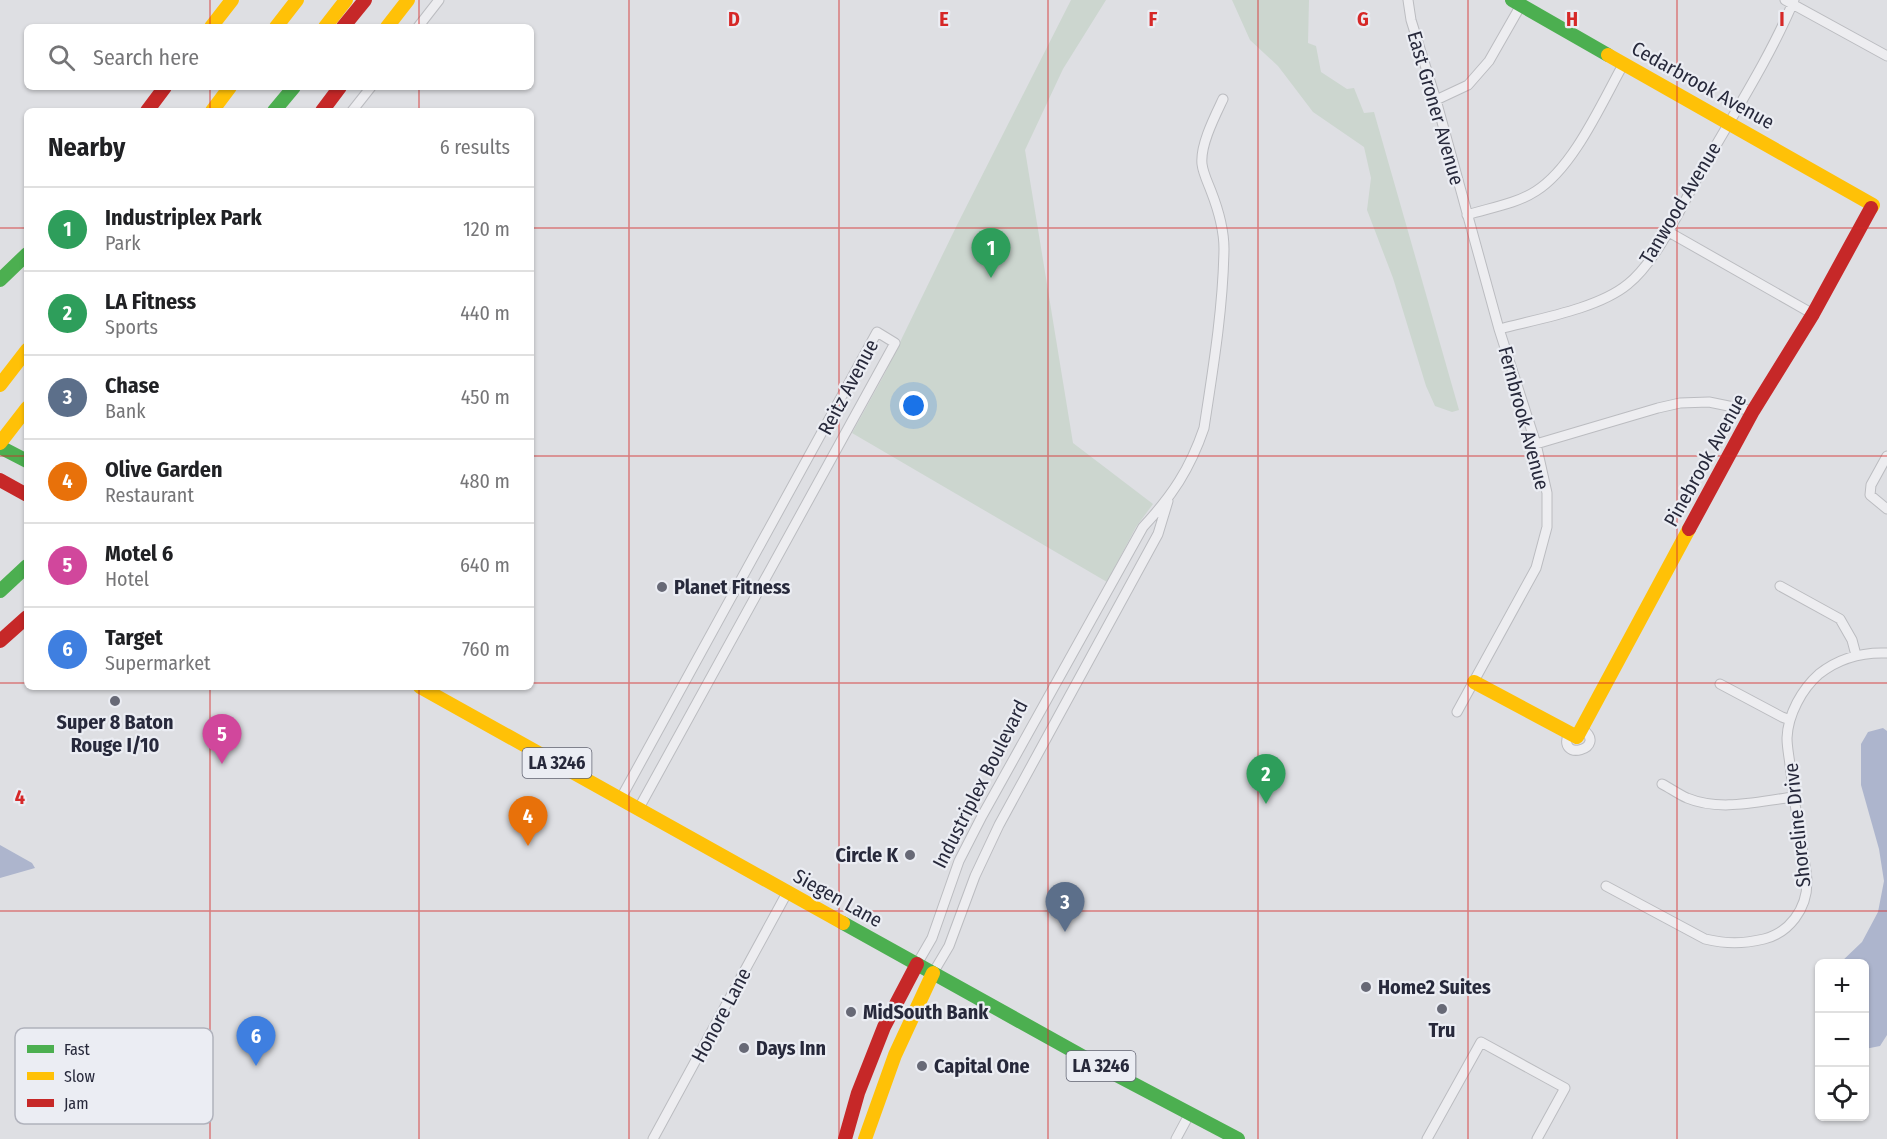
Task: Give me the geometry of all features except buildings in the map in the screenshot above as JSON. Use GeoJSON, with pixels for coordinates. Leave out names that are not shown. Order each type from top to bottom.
{"type":"FeatureCollection","features":[{"type":"Feature","properties":{"kind":"main road"},"geometry":{"type":"LineString","coordinates":[[213,24],[232,0]]}},
{"type":"Feature","properties":{"kind":"main road"},"geometry":{"type":"LineString","coordinates":[[268,24],[284,0]]}},
{"type":"Feature","properties":{"kind":"main road"},"geometry":{"type":"LineString","coordinates":[[278,24],[297,0]]}},
{"type":"Feature","properties":{"kind":"main road"},"geometry":{"type":"LineString","coordinates":[[327,24],[346,0]]}},
{"type":"Feature","properties":{"kind":"main road"},"geometry":{"type":"LineString","coordinates":[[345,24],[365,0]]}},
{"type":"Feature","properties":{"kind":"main road"},"geometry":{"type":"LineString","coordinates":[[389,24],[408,0]]}},
{"type":"Feature","properties":{"kind":"main road","name":"Cedarbrook Avenue"},"geometry":{"type":"LineString","coordinates":[[1517,3],[1873,205]]}},
{"type":"Feature","properties":{"kind":"main road"},"geometry":{"type":"LineString","coordinates":[[149,108],[163,90]]}},
{"type":"Feature","properties":{"kind":"main road"},"geometry":{"type":"LineString","coordinates":[[212,108],[223,90]]}},
{"type":"Feature","properties":{"kind":"main road"},"geometry":{"type":"LineString","coordinates":[[212,108],[228,90]]}},
{"type":"Feature","properties":{"kind":"main road"},"geometry":{"type":"LineString","coordinates":[[261,108],[276,90]]}},
{"type":"Feature","properties":{"kind":"main road"},"geometry":{"type":"LineString","coordinates":[[276,108],[292,90]]}},
{"type":"Feature","properties":{"kind":"main road"},"geometry":{"type":"LineString","coordinates":[[324,108],[338,90]]}},
{"type":"Feature","properties":{"kind":"main road","name":"Pinebrook Avenue"},"geometry":{"type":"LineString","coordinates":[[1474,682],[1576,733],[1753,411],[1813,314],[1873,205]]}},
{"type":"Feature","properties":{"kind":"main road"},"geometry":{"type":"LineString","coordinates":[[0,280],[24,257]]}},
{"type":"Feature","properties":{"kind":"main road"},"geometry":{"type":"LineString","coordinates":[[0,385],[24,354]]}},
{"type":"Feature","properties":{"kind":"main road"},"geometry":{"type":"LineString","coordinates":[[23,413],[0,445],[24,459]]}},
{"type":"Feature","properties":{"kind":"main road"},"geometry":{"type":"LineString","coordinates":[[2,482],[24,487]]}},
{"type":"Feature","properties":{"kind":"main road"},"geometry":{"type":"LineString","coordinates":[[2,482],[24,493]]}},
{"type":"Feature","properties":{"kind":"main road"},"geometry":{"type":"LineString","coordinates":[[0,591],[24,569]]}},
{"type":"Feature","properties":{"kind":"main road"},"geometry":{"type":"LineString","coordinates":[[0,641],[24,620]]}},
{"type":"Feature","properties":{"kind":"main road","name":"Siegen Lane"},"geometry":{"type":"LineString","coordinates":[[425,690],[1109,1071],[1238,1139]]}},
{"type":"Feature","properties":{"kind":"main road","name":"Industriplex Boulevard"},"geometry":{"type":"LineString","coordinates":[[845,1139],[858,1093],[884,1027],[917,964]]}},
{"type":"Feature","properties":{"kind":"main road","name":"Industriplex Boulevard"},"geometry":{"type":"LineString","coordinates":[[865,1139],[876,1100],[902,1035],[933,973]]}},
{"type":"Feature","properties":{"kind":"street"},"geometry":{"type":"LineString","coordinates":[[419,24],[439,0]]}},
{"type":"Feature","properties":{"kind":"street","name":"East Groner Avenue"},"geometry":{"type":"LineString","coordinates":[[1408,0],[1411,20],[1436,100],[1467,214]]}},
{"type":"Feature","properties":{"kind":"street"},"geometry":{"type":"LineString","coordinates":[[1790,1],[1887,56]]}},
{"type":"Feature","properties":{"kind":"street","name":"Tanwood Avenue"},"geometry":{"type":"LineString","coordinates":[[1499,329],[1602,299],[1628,284],[1648,261],[1667,231],[1729,122],[1790,1]]}},
{"type":"Feature","properties":{"kind":"street"},"geometry":{"type":"LineString","coordinates":[[1436,100],[1468,85],[1489,61],[1517,3]]}},
{"type":"Feature","properties":{"kind":"street"},"geometry":{"type":"LineString","coordinates":[[1467,214],[1511,202],[1536,192],[1559,172],[1578,144],[1624,63]]}},
{"type":"Feature","properties":{"kind":"street"},"geometry":{"type":"LineString","coordinates":[[354,108],[369,90]]}},
{"type":"Feature","properties":{"kind":"street","name":"Industriplex Boulevard"},"geometry":{"type":"LineString","coordinates":[[933,973],[949,946],[975,876],[999,825],[1158,534],[1170,498],[1200,441],[1204,428],[1223,284],[1224,246],[1218,211],[1202,164],[1203,150],[1223,99]]}},
{"type":"Feature","properties":{"kind":"street","name":"Fernbrook Avenue"},"geometry":{"type":"LineString","coordinates":[[1457,712],[1536,568],[1547,527],[1547,494],[1536,444],[1499,329],[1467,214]]}},
{"type":"Feature","properties":{"kind":"street"},"geometry":{"type":"LineString","coordinates":[[1667,231],[1813,314]]}},
{"type":"Feature","properties":{"kind":"street","name":"Reitz Avenue"},"geometry":{"type":"LineString","coordinates":[[621,798],[877,332],[895,343],[639,808]]}},
{"type":"Feature","properties":{"kind":"street"},"geometry":{"type":"LineString","coordinates":[[1536,444],[1680,403],[1709,402],[1753,411]]}},
{"type":"Feature","properties":{"kind":"street"},"geometry":{"type":"LineString","coordinates":[[1887,456],[1871,485],[1870,495],[1878,504],[1887,508]]}},
{"type":"Feature","properties":{"kind":"street","name":"Industriplex Boulevard"},"geometry":{"type":"LineString","coordinates":[[917,964],[932,938],[959,861],[982,816],[1143,527],[1170,498]]}},
{"type":"Feature","properties":{"kind":"street"},"geometry":{"type":"LineString","coordinates":[[1780,586],[1840,619],[1852,640],[1856,655]]}},
{"type":"Feature","properties":{"kind":"street","name":"Shoreline Drive"},"geometry":{"type":"LineString","coordinates":[[1606,886],[1705,939],[1732,944],[1774,937],[1785,930],[1804,901],[1807,882],[1787,737],[1790,720],[1804,690],[1827,668],[1856,655],[1887,653]]}},
{"type":"Feature","properties":{"kind":"street"},"geometry":{"type":"LineString","coordinates":[[1720,684],[1790,720]]}},
{"type":"Feature","properties":{"kind":"street"},"geometry":{"type":"LineString","coordinates":[[1662,784],[1686,797],[1704,803],[1726,805],[1794,796]]}},
{"type":"Feature","properties":{"kind":"street","name":"Honore Lane"},"geometry":{"type":"LineString","coordinates":[[653,1139],[788,891]]}},
{"type":"Feature","properties":{"kind":"street"},"geometry":{"type":"LineString","coordinates":[[1427,1139],[1481,1042],[1565,1088],[1537,1139]]}},
{"type":"Feature","properties":{"kind":"street"},"geometry":{"type":"LineString","coordinates":[[1176,1139],[1190,1113]]}},
{"type":"Feature","properties":{"kind":"shaded area"},"geometry":{"type":"Polygon","coordinates":[[[1071,0],[1106,0],[1063,69],[1025,150],[1073,443],[1153,504],[1136,527],[1107,582],[852,433],[884,375],[1071,0]]]}},
{"type":"Feature","properties":{"kind":"shaded area"},"geometry":{"type":"Polygon","coordinates":[[[1232,0],[1309,0],[1308,43],[1316,46],[1321,72],[1347,89],[1354,88],[1364,113],[1374,112],[1459,410],[1452,412],[1435,406],[1426,386],[1393,278],[1367,210],[1371,178],[1364,147],[1313,112],[1278,66],[1250,40],[1232,0]]]}},
{"type":"Feature","properties":{"kind":"water"},"geometry":{"type":"Polygon","coordinates":[[[1883,728],[1887,731],[1887,1035],[1880,1046],[1869,1048],[1869,959],[1844,959],[1862,942],[1878,912],[1884,881],[1879,849],[1861,785],[1861,744],[1868,732],[1883,728]]]}},
{"type":"Feature","properties":{"kind":"water"},"geometry":{"type":"Polygon","coordinates":[[[0,845],[32,863],[35,868],[0,878],[0,845]]]}},
{"type":"Feature","properties":{"kind":"traffic: fast"},"geometry":{"type":"LineString","coordinates":[[1512,0],[1608,55]]}},
{"type":"Feature","properties":{"kind":"traffic: fast"},"geometry":{"type":"LineString","coordinates":[[276,108],[292,90]]}},
{"type":"Feature","properties":{"kind":"traffic: fast"},"geometry":{"type":"LineString","coordinates":[[0,280],[24,257]]}},
{"type":"Feature","properties":{"kind":"traffic: fast"},"geometry":{"type":"LineString","coordinates":[[0,447],[24,459]]}},
{"type":"Feature","properties":{"kind":"traffic: fast"},"geometry":{"type":"LineString","coordinates":[[0,591],[24,569]]}},
{"type":"Feature","properties":{"kind":"traffic: fast"},"geometry":{"type":"LineString","coordinates":[[843,923],[1109,1071],[1238,1139]]}},
{"type":"Feature","properties":{"kind":"traffic: slow"},"geometry":{"type":"LineString","coordinates":[[213,24],[232,0]]}},
{"type":"Feature","properties":{"kind":"traffic: slow"},"geometry":{"type":"LineString","coordinates":[[278,24],[297,0]]}},
{"type":"Feature","properties":{"kind":"traffic: slow"},"geometry":{"type":"LineString","coordinates":[[327,24],[346,0]]}},
{"type":"Feature","properties":{"kind":"traffic: slow"},"geometry":{"type":"LineString","coordinates":[[389,24],[408,0]]}},
{"type":"Feature","properties":{"kind":"traffic: slow"},"geometry":{"type":"LineString","coordinates":[[1608,55],[1873,205],[1871,208]]}},
{"type":"Feature","properties":{"kind":"traffic: slow"},"geometry":{"type":"LineString","coordinates":[[214,108],[228,90]]}},
{"type":"Feature","properties":{"kind":"traffic: slow"},"geometry":{"type":"LineString","coordinates":[[0,385],[24,354]]}},
{"type":"Feature","properties":{"kind":"traffic: slow"},"geometry":{"type":"LineString","coordinates":[[0,443],[24,412]]}},
{"type":"Feature","properties":{"kind":"traffic: slow"},"geometry":{"type":"LineString","coordinates":[[1474,682],[1577,737],[1689,529]]}},
{"type":"Feature","properties":{"kind":"traffic: slow"},"geometry":{"type":"LineString","coordinates":[[425,690],[843,923]]}},
{"type":"Feature","properties":{"kind":"traffic: slow"},"geometry":{"type":"LineString","coordinates":[[865,1139],[895,1055],[933,973]]}},
{"type":"Feature","properties":{"kind":"traffic: jam"},"geometry":{"type":"LineString","coordinates":[[345,24],[365,0]]}},
{"type":"Feature","properties":{"kind":"traffic: jam"},"geometry":{"type":"LineString","coordinates":[[149,108],[163,90]]}},
{"type":"Feature","properties":{"kind":"traffic: jam"},"geometry":{"type":"LineString","coordinates":[[324,108],[338,90]]}},
{"type":"Feature","properties":{"kind":"traffic: jam"},"geometry":{"type":"LineString","coordinates":[[1689,529],[1753,411],[1813,314],[1871,208]]}},
{"type":"Feature","properties":{"kind":"traffic: jam"},"geometry":{"type":"LineString","coordinates":[[0,480],[24,493]]}},
{"type":"Feature","properties":{"kind":"traffic: jam"},"geometry":{"type":"LineString","coordinates":[[0,641],[24,620]]}},
{"type":"Feature","properties":{"kind":"traffic: jam"},"geometry":{"type":"LineString","coordinates":[[845,1139],[858,1093],[884,1027],[917,964]]}},
{"type":"Feature","properties":{"kind":"place","name":"Industriplex Park"},"geometry":{"type":"Point","coordinates":[991,278]}},
{"type":"Feature","properties":{"kind":"place","name":"Planet Fitness"},"geometry":{"type":"Point","coordinates":[662,587]}},
{"type":"Feature","properties":{"kind":"place","name":"Super 8 Baton Rouge I/10"},"geometry":{"type":"Point","coordinates":[115,701]}},
{"type":"Feature","properties":{"kind":"place","name":"Motel 6"},"geometry":{"type":"Point","coordinates":[222,764]}},
{"type":"Feature","properties":{"kind":"place","name":"LA Fitness"},"geometry":{"type":"Point","coordinates":[1266,804]}},
{"type":"Feature","properties":{"kind":"place","name":"Olive Garden"},"geometry":{"type":"Point","coordinates":[528,846]}},
{"type":"Feature","properties":{"kind":"place","name":"Circle K"},"geometry":{"type":"Point","coordinates":[910,855]}},
{"type":"Feature","properties":{"kind":"place","name":"Chase"},"geometry":{"type":"Point","coordinates":[1065,932]}},
{"type":"Feature","properties":{"kind":"place","name":"Home2 Suites"},"geometry":{"type":"Point","coordinates":[1366,987]}},
{"type":"Feature","properties":{"kind":"place","name":"Tru"},"geometry":{"type":"Point","coordinates":[1442,1009]}},
{"type":"Feature","properties":{"kind":"place","name":"MidSouth Bank"},"geometry":{"type":"Point","coordinates":[851,1012]}},
{"type":"Feature","properties":{"kind":"place","name":"Days Inn"},"geometry":{"type":"Point","coordinates":[744,1048]}},
{"type":"Feature","properties":{"kind":"place","name":"Target"},"geometry":{"type":"Point","coordinates":[256,1066]}},
{"type":"Feature","properties":{"kind":"place","name":"Capital One"},"geometry":{"type":"Point","coordinates":[922,1066]}}]}
